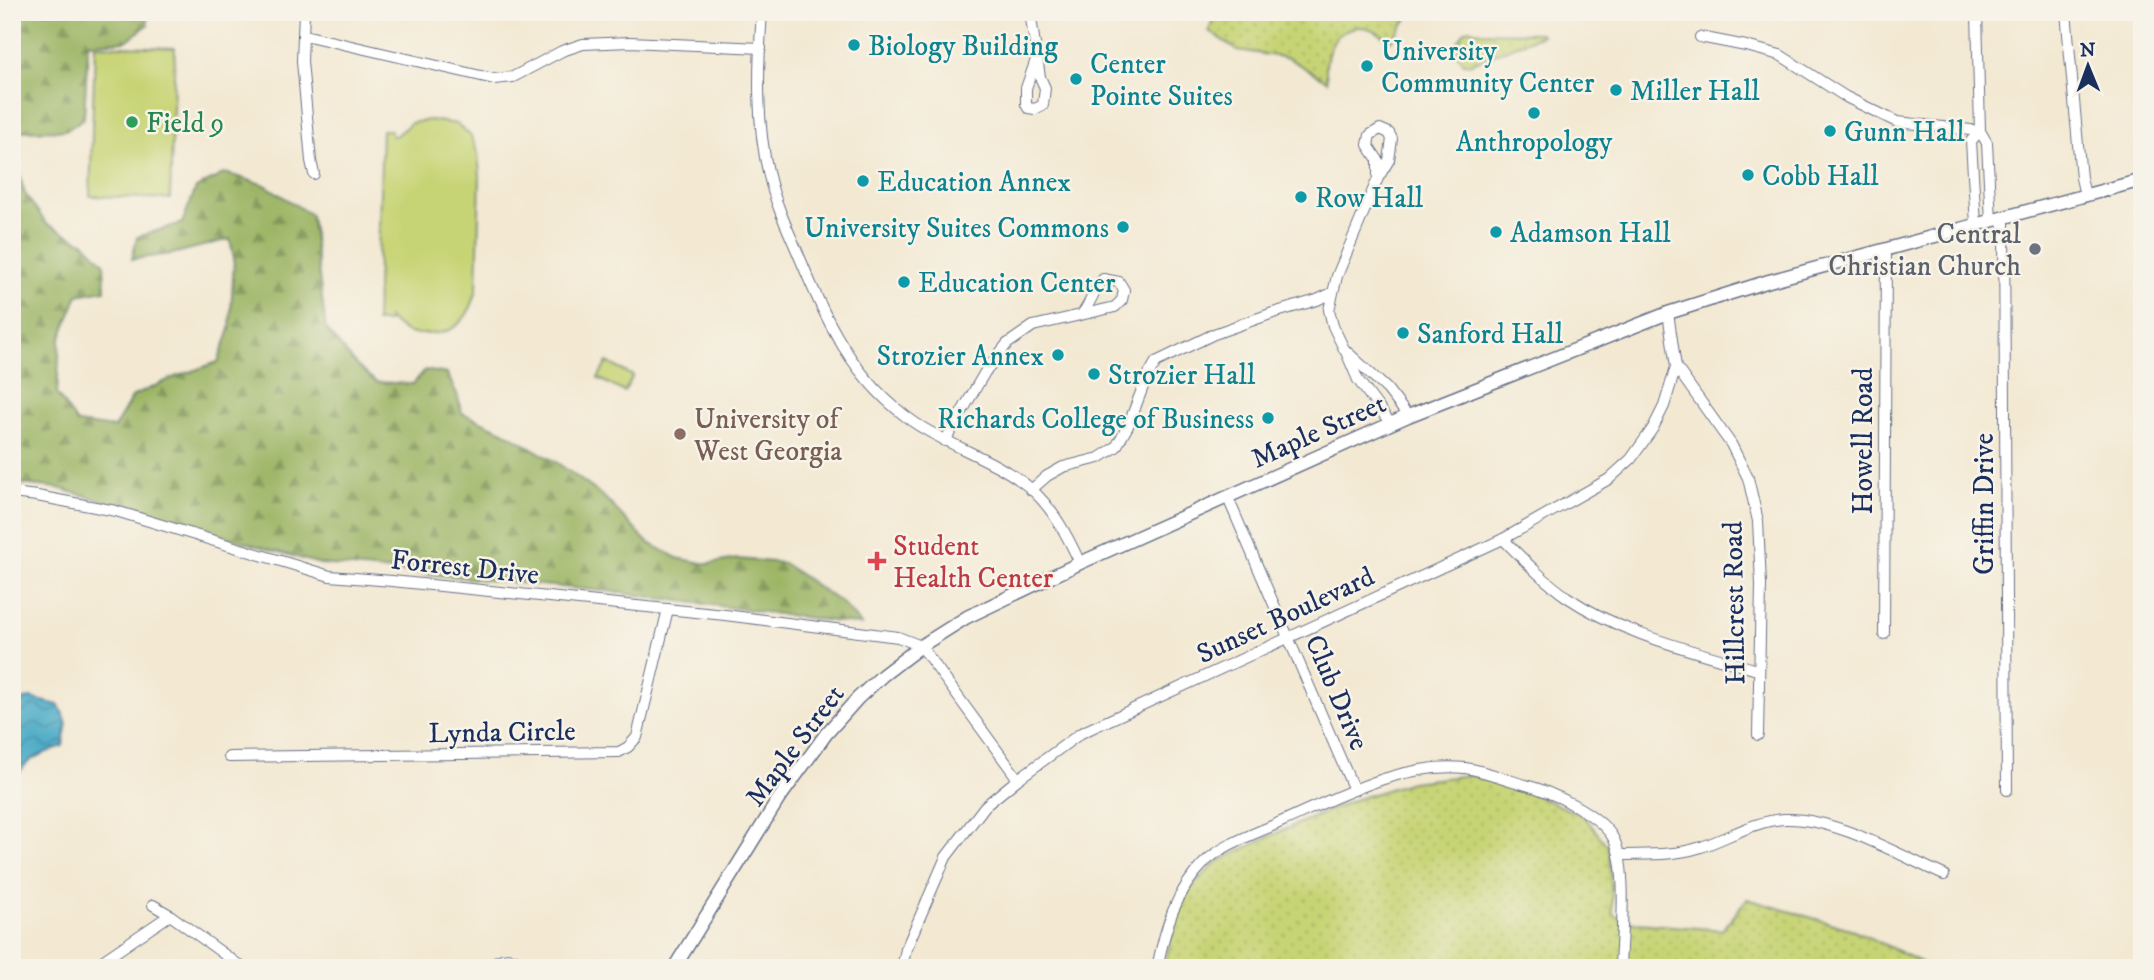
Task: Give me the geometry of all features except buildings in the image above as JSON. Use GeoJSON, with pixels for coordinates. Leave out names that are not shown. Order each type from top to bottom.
{"type":"FeatureCollection","features":[{"type":"Feature","properties":{"kind":"main road","name":"Maple Street"},"geometry":{"type":"LineString","coordinates":[[674,968],[778,800],[826,734],[858,698],[921,646],[967,617],[1080,563],[1408,416],[1668,313],[1769,281],[2142,180]]}},
{"type":"Feature","properties":{"kind":"street"},"geometry":{"type":"LineString","coordinates":[[304,12],[302,61],[314,174]]}},
{"type":"Feature","properties":{"kind":"street"},"geometry":{"type":"LineString","coordinates":[[762,12],[760,106],[769,177],[779,209],[839,343],[880,395],[914,423],[1013,476],[1031,490],[1055,517],[1080,563]]}},
{"type":"Feature","properties":{"kind":"street"},"geometry":{"type":"LineString","coordinates":[[1031,12],[1037,57]]}},
{"type":"Feature","properties":{"kind":"street"},"geometry":{"type":"LineString","coordinates":[[1976,225],[1971,142],[1980,131],[1977,12]]}},
{"type":"Feature","properties":{"kind":"street"},"geometry":{"type":"LineString","coordinates":[[2066,12],[2081,178],[2085,195]]}},
{"type":"Feature","properties":{"kind":"street"},"geometry":{"type":"LineString","coordinates":[[304,35],[494,79],[513,77],[562,51],[583,44],[630,42],[761,48]]}},
{"type":"Feature","properties":{"kind":"street"},"geometry":{"type":"LineString","coordinates":[[1700,37],[1780,55],[1846,97],[1897,122],[1980,131]]}},
{"type":"Feature","properties":{"kind":"street","name":"Griffin Drive"},"geometry":{"type":"LineString","coordinates":[[1980,131],[1987,143],[1997,219],[2007,790]]}},
{"type":"Feature","properties":{"kind":"street"},"geometry":{"type":"LineString","coordinates":[[1378,177],[1337,276],[1329,310],[1333,326],[1358,380],[1391,424]]}},
{"type":"Feature","properties":{"kind":"street","name":"Howell Road"},"geometry":{"type":"LineString","coordinates":[[1884,634],[1886,249]]}},
{"type":"Feature","properties":{"kind":"street"},"geometry":{"type":"LineString","coordinates":[[1031,490],[1063,467],[1099,458],[1116,447],[1156,362],[1221,331],[1332,293]]}},
{"type":"Feature","properties":{"kind":"street","name":"Sunset Boulevard"},"geometry":{"type":"LineString","coordinates":[[902,968],[906,949],[946,857],[985,806],[1082,733],[1503,539],[1609,479],[1631,458],[1653,428],[1664,405],[1676,367],[1668,313]]}},
{"type":"Feature","properties":{"kind":"street"},"geometry":{"type":"LineString","coordinates":[[945,441],[985,372],[1007,344],[1033,326],[1082,314]]}},
{"type":"Feature","properties":{"kind":"street"},"geometry":{"type":"LineString","coordinates":[[1344,349],[1387,389],[1408,416]]}},
{"type":"Feature","properties":{"kind":"street","name":"Hillcrest Road"},"geometry":{"type":"LineString","coordinates":[[1676,367],[1731,444],[1748,478],[1758,521],[1761,584],[1758,735]]}},
{"type":"Feature","properties":{"kind":"street","name":"Forrest Drive"},"geometry":{"type":"LineString","coordinates":[[12,494],[116,511],[330,576],[668,609],[898,637],[921,646]]}},
{"type":"Feature","properties":{"kind":"street","name":"Club Drive"},"geometry":{"type":"LineString","coordinates":[[1228,498],[1290,636],[1354,790]]}},
{"type":"Feature","properties":{"kind":"street"},"geometry":{"type":"LineString","coordinates":[[1503,539],[1565,595],[1596,615],[1631,632],[1758,670]]}},
{"type":"Feature","properties":{"kind":"street","name":"Lynda Circle"},"geometry":{"type":"LineString","coordinates":[[229,757],[619,752],[637,737],[668,609]]}},
{"type":"Feature","properties":{"kind":"street"},"geometry":{"type":"LineString","coordinates":[[921,646],[1018,779]]}},
{"type":"Feature","properties":{"kind":"street"},"geometry":{"type":"LineString","coordinates":[[1157,968],[1165,932],[1182,888],[1205,861],[1233,844],[1354,790],[1413,772],[1442,767],[1492,773],[1545,790],[1574,805],[1612,836],[1619,855],[1622,881],[1620,968]]}},
{"type":"Feature","properties":{"kind":"street"},"geometry":{"type":"LineString","coordinates":[[1619,855],[1698,848],[1766,822],[1796,819],[1830,824],[1944,875]]}},
{"type":"Feature","properties":{"kind":"street"},"geometry":{"type":"LineString","coordinates":[[153,905],[243,968]]}},
{"type":"Feature","properties":{"kind":"street"},"geometry":{"type":"LineString","coordinates":[[92,968],[170,915]]}},
{"type":"Feature","properties":{"kind":"street"},"geometry":{"type":"LineString","coordinates":[[488,968],[495,961],[508,958],[519,960],[525,968]]}},
{"type":"Feature","properties":{"kind":"green space"},"geometry":{"type":"Polygon","coordinates":[[[12,12],[146,12],[148,25],[126,41],[88,43],[84,118],[67,130],[20,131],[13,153],[25,194],[47,224],[85,243],[104,263],[105,290],[78,295],[60,340],[57,394],[77,423],[114,428],[133,396],[218,362],[230,329],[234,258],[230,239],[172,254],[132,259],[137,237],[182,223],[196,188],[225,173],[265,185],[311,215],[326,329],[357,366],[376,382],[413,384],[425,370],[447,374],[457,394],[462,413],[503,431],[559,464],[604,497],[647,542],[677,558],[707,564],[738,559],[783,563],[843,604],[861,625],[614,592],[320,564],[58,488],[12,483],[12,12]]]}},
{"type":"Feature","properties":{"kind":"green space"},"geometry":{"type":"Polygon","coordinates":[[[1215,12],[1412,12],[1391,41],[1364,27],[1350,28],[1342,32],[1328,54],[1327,81],[1288,58],[1237,50],[1209,31],[1215,12]]]}},
{"type":"Feature","properties":{"kind":"green space"},"geometry":{"type":"Polygon","coordinates":[[[1469,29],[1542,35],[1470,64],[1464,63],[1453,49],[1469,29]]]}},
{"type":"Feature","properties":{"kind":"green space","name":"Field 9"},"geometry":{"type":"Polygon","coordinates":[[[95,45],[175,48],[170,199],[90,196],[95,45]]]}},
{"type":"Feature","properties":{"kind":"green space"},"geometry":{"type":"Polygon","coordinates":[[[429,120],[457,124],[471,136],[478,153],[480,176],[477,289],[467,315],[455,327],[439,333],[414,334],[404,331],[388,318],[388,322],[376,322],[382,130],[391,130],[391,136],[395,136],[411,123],[429,120]]]}},
{"type":"Feature","properties":{"kind":"green space"},"geometry":{"type":"Polygon","coordinates":[[[607,362],[633,376],[624,392],[598,378],[607,362]]]}},
{"type":"Feature","properties":{"kind":"green space"},"geometry":{"type":"Polygon","coordinates":[[[1469,775],[1530,793],[1584,816],[1609,848],[1613,915],[1637,923],[1722,930],[1747,899],[1854,930],[1933,968],[1164,968],[1175,921],[1190,888],[1217,862],[1354,800],[1411,782],[1469,775]]]}},
{"type":"Feature","properties":{"kind":"water"},"geometry":{"type":"Polygon","coordinates":[[[30,698],[59,705],[67,723],[63,746],[27,763],[12,785],[12,703],[30,698]]]}},
{"type":"Feature","properties":{"kind":"waterway"},"geometry":{"type":"LineString","coordinates":[[12,953],[17,968]]}},
{"type":"Feature","properties":{"kind":"place","name":"Biology Building"},"geometry":{"type":"Point","coordinates":[854,45]}},
{"type":"Feature","properties":{"kind":"place","name":"University Community Center"},"geometry":{"type":"Point","coordinates":[1367,66]}},
{"type":"Feature","properties":{"kind":"place","name":"Center Pointe Suites"},"geometry":{"type":"Point","coordinates":[1076,79]}},
{"type":"Feature","properties":{"kind":"place","name":"Miller Hall"},"geometry":{"type":"Point","coordinates":[1616,90]}},
{"type":"Feature","properties":{"kind":"place","name":"Anthropology"},"geometry":{"type":"Point","coordinates":[1534,113]}},
{"type":"Feature","properties":{"kind":"place","name":"Field 9"},"geometry":{"type":"Point","coordinates":[132,122]}},
{"type":"Feature","properties":{"kind":"place","name":"Gunn Hall"},"geometry":{"type":"Point","coordinates":[1830,131]}},
{"type":"Feature","properties":{"kind":"place","name":"Cobb Hall"},"geometry":{"type":"Point","coordinates":[1748,175]}},
{"type":"Feature","properties":{"kind":"place","name":"Education Annex"},"geometry":{"type":"Point","coordinates":[863,181]}},
{"type":"Feature","properties":{"kind":"place","name":"Row Hall"},"geometry":{"type":"Point","coordinates":[1301,197]}},
{"type":"Feature","properties":{"kind":"place","name":"University Suites Commons"},"geometry":{"type":"Point","coordinates":[1123,227]}},
{"type":"Feature","properties":{"kind":"place","name":"Adamson Hall"},"geometry":{"type":"Point","coordinates":[1496,232]}},
{"type":"Feature","properties":{"kind":"place","name":"Central Christian Church"},"geometry":{"type":"Point","coordinates":[2035,249]}},
{"type":"Feature","properties":{"kind":"place","name":"Education Center"},"geometry":{"type":"Point","coordinates":[904,282]}},
{"type":"Feature","properties":{"kind":"place","name":"Sanford Hall"},"geometry":{"type":"Point","coordinates":[1403,333]}},
{"type":"Feature","properties":{"kind":"place","name":"Strozier Annex"},"geometry":{"type":"Point","coordinates":[1058,355]}},
{"type":"Feature","properties":{"kind":"place","name":"Strozier Hall"},"geometry":{"type":"Point","coordinates":[1094,374]}},
{"type":"Feature","properties":{"kind":"place","name":"Richards College of Business"},"geometry":{"type":"Point","coordinates":[1268,418]}},
{"type":"Feature","properties":{"kind":"place","name":"University of West Georgia"},"geometry":{"type":"Point","coordinates":[680,434]}},
{"type":"Feature","properties":{"kind":"place","name":"Student Health Center"},"geometry":{"type":"Point","coordinates":[877,561]}}]}
